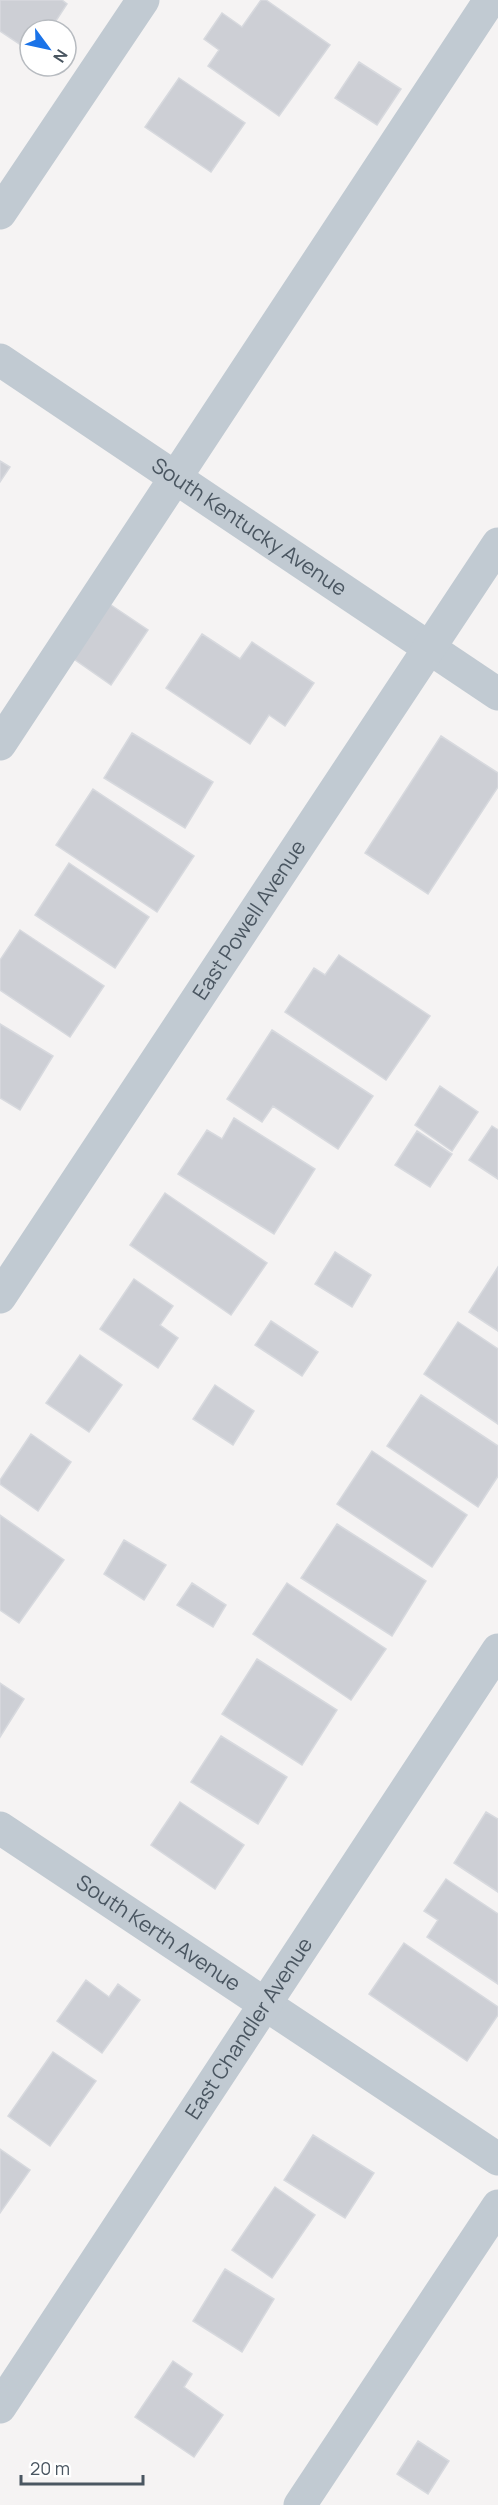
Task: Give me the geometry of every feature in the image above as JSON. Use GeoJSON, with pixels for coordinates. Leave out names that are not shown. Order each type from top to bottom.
{"type":"FeatureCollection","features":[{"type":"Feature","properties":{"kind":"street"},"geometry":{"type":"LineString","coordinates":[[0,213],[143,0]]}},
{"type":"Feature","properties":{"kind":"street"},"geometry":{"type":"LineString","coordinates":[[0,744],[490,0]]}},
{"type":"Feature","properties":{"kind":"street","name":"South Kentucky Avenue"},"geometry":{"type":"LineString","coordinates":[[0,360],[498,694]]}},
{"type":"Feature","properties":{"kind":"street","name":"East Powell Avenue"},"geometry":{"type":"LineString","coordinates":[[0,1297],[498,544]]}},
{"type":"Feature","properties":{"kind":"street","name":"East Chandler Avenue"},"geometry":{"type":"LineString","coordinates":[[0,2407],[498,1650]]}},
{"type":"Feature","properties":{"kind":"street","name":"South Kerth Avenue"},"geometry":{"type":"LineString","coordinates":[[0,1828],[498,2159]]}},
{"type":"Feature","properties":{"kind":"street"},"geometry":{"type":"LineString","coordinates":[[300,2505],[498,2206]]}},
{"type":"Feature","properties":{"kind":"building"},"geometry":{"type":"Polygon","coordinates":[[[0,0],[62,0],[67,4],[58,18],[18,18],[18,43],[0,31],[0,0]]]}},
{"type":"Feature","properties":{"kind":"building"},"geometry":{"type":"Polygon","coordinates":[[[261,0],[266,0],[330,45],[279,116],[208,66],[219,50],[204,39],[222,13],[242,27],[261,0]]]}},
{"type":"Feature","properties":{"kind":"building"},"geometry":{"type":"Polygon","coordinates":[[[359,62],[401,89],[377,125],[335,98],[359,62]]]}},
{"type":"Feature","properties":{"kind":"building"},"geometry":{"type":"Polygon","coordinates":[[[179,78],[245,123],[211,172],[145,127],[179,78]]]}},
{"type":"Feature","properties":{"kind":"building"},"geometry":{"type":"Polygon","coordinates":[[[0,461],[10,467],[0,482],[0,461]]]}},
{"type":"Feature","properties":{"kind":"building"},"geometry":{"type":"Polygon","coordinates":[[[108,603],[148,630],[111,685],[71,657],[108,603]]]}},
{"type":"Feature","properties":{"kind":"building"},"geometry":{"type":"Polygon","coordinates":[[[202,634],[240,659],[252,642],[314,683],[285,726],[269,715],[250,744],[166,688],[202,634]]]}},
{"type":"Feature","properties":{"kind":"building"},"geometry":{"type":"Polygon","coordinates":[[[132,733],[213,782],[185,828],[104,778],[132,733]]]}},
{"type":"Feature","properties":{"kind":"building"},"geometry":{"type":"Polygon","coordinates":[[[441,736],[498,773],[498,787],[428,894],[365,853],[441,736]]]}},
{"type":"Feature","properties":{"kind":"building"},"geometry":{"type":"Polygon","coordinates":[[[93,789],[194,856],[157,912],[56,845],[93,789]]]}},
{"type":"Feature","properties":{"kind":"building"},"geometry":{"type":"Polygon","coordinates":[[[69,863],[149,917],[115,968],[35,915],[69,863]]]}},
{"type":"Feature","properties":{"kind":"building"},"geometry":{"type":"Polygon","coordinates":[[[20,930],[104,986],[70,1037],[0,990],[0,960],[20,930]]]}},
{"type":"Feature","properties":{"kind":"building"},"geometry":{"type":"Polygon","coordinates":[[[339,955],[430,1016],[386,1080],[285,1012],[314,968],[325,975],[339,955]]]}},
{"type":"Feature","properties":{"kind":"building"},"geometry":{"type":"Polygon","coordinates":[[[0,1024],[53,1056],[20,1110],[0,1098],[0,1024]]]}},
{"type":"Feature","properties":{"kind":"building"},"geometry":{"type":"Polygon","coordinates":[[[272,1030],[373,1096],[338,1149],[273,1106],[262,1122],[227,1099],[272,1030]]]}},
{"type":"Feature","properties":{"kind":"building"},"geometry":{"type":"Polygon","coordinates":[[[440,1086],[478,1112],[452,1151],[415,1125],[440,1086]]]}},
{"type":"Feature","properties":{"kind":"building"},"geometry":{"type":"Polygon","coordinates":[[[234,1118],[315,1169],[274,1234],[178,1174],[207,1130],[222,1139],[234,1118]]]}},
{"type":"Feature","properties":{"kind":"building"},"geometry":{"type":"Polygon","coordinates":[[[492,1126],[498,1130],[498,1179],[469,1160],[492,1126]]]}},
{"type":"Feature","properties":{"kind":"building"},"geometry":{"type":"Polygon","coordinates":[[[417,1131],[452,1154],[430,1187],[395,1165],[417,1131]]]}},
{"type":"Feature","properties":{"kind":"building"},"geometry":{"type":"Polygon","coordinates":[[[165,1193],[267,1263],[231,1315],[130,1245],[165,1193]]]}},
{"type":"Feature","properties":{"kind":"building"},"geometry":{"type":"Polygon","coordinates":[[[335,1252],[371,1275],[352,1307],[315,1284],[335,1252]]]}},
{"type":"Feature","properties":{"kind":"building"},"geometry":{"type":"Polygon","coordinates":[[[498,1267],[498,1331],[469,1312],[498,1267]]]}},
{"type":"Feature","properties":{"kind":"building"},"geometry":{"type":"Polygon","coordinates":[[[134,1279],[173,1306],[160,1325],[178,1338],[158,1368],[100,1329],[134,1279]]]}},
{"type":"Feature","properties":{"kind":"building"},"geometry":{"type":"Polygon","coordinates":[[[271,1321],[318,1352],[302,1376],[255,1345],[271,1321]]]}},
{"type":"Feature","properties":{"kind":"building"},"geometry":{"type":"Polygon","coordinates":[[[458,1322],[498,1349],[498,1424],[424,1374],[458,1322]]]}},
{"type":"Feature","properties":{"kind":"building"},"geometry":{"type":"Polygon","coordinates":[[[80,1355],[122,1385],[89,1432],[46,1403],[80,1355]]]}},
{"type":"Feature","properties":{"kind":"building"},"geometry":{"type":"Polygon","coordinates":[[[215,1385],[254,1411],[233,1445],[193,1419],[215,1385]]]}},
{"type":"Feature","properties":{"kind":"building"},"geometry":{"type":"Polygon","coordinates":[[[421,1395],[498,1446],[498,1476],[478,1507],[387,1446],[421,1395]]]}},
{"type":"Feature","properties":{"kind":"building"},"geometry":{"type":"Polygon","coordinates":[[[31,1434],[71,1462],[38,1511],[0,1484],[0,1480],[31,1434]]]}},
{"type":"Feature","properties":{"kind":"building"},"geometry":{"type":"Polygon","coordinates":[[[372,1451],[467,1515],[432,1567],[337,1504],[372,1451]]]}},
{"type":"Feature","properties":{"kind":"building"},"geometry":{"type":"Polygon","coordinates":[[[0,1515],[64,1560],[19,1623],[0,1610],[0,1515]]]}},
{"type":"Feature","properties":{"kind":"building"},"geometry":{"type":"Polygon","coordinates":[[[337,1524],[426,1581],[392,1636],[301,1578],[337,1524]]]}},
{"type":"Feature","properties":{"kind":"building"},"geometry":{"type":"Polygon","coordinates":[[[124,1540],[166,1565],[144,1600],[104,1574],[124,1540]]]}},
{"type":"Feature","properties":{"kind":"building"},"geometry":{"type":"Polygon","coordinates":[[[192,1583],[226,1605],[213,1627],[177,1605],[192,1583]]]}},
{"type":"Feature","properties":{"kind":"building"},"geometry":{"type":"Polygon","coordinates":[[[287,1583],[386,1649],[351,1700],[253,1634],[287,1583]]]}},
{"type":"Feature","properties":{"kind":"building"},"geometry":{"type":"Polygon","coordinates":[[[257,1659],[337,1710],[302,1765],[222,1714],[257,1659]]]}},
{"type":"Feature","properties":{"kind":"building"},"geometry":{"type":"Polygon","coordinates":[[[0,1683],[24,1699],[0,1737],[0,1683]]]}},
{"type":"Feature","properties":{"kind":"building"},"geometry":{"type":"Polygon","coordinates":[[[221,1736],[287,1777],[258,1824],[191,1782],[221,1736]]]}},
{"type":"Feature","properties":{"kind":"building"},"geometry":{"type":"Polygon","coordinates":[[[180,1802],[244,1845],[215,1889],[151,1845],[180,1802]]]}},
{"type":"Feature","properties":{"kind":"building"},"geometry":{"type":"Polygon","coordinates":[[[486,1812],[498,1819],[498,1892],[454,1863],[486,1812]]]}},
{"type":"Feature","properties":{"kind":"building"},"geometry":{"type":"Polygon","coordinates":[[[446,1879],[498,1914],[498,1984],[427,1937],[438,1920],[424,1911],[446,1879]]]}},
{"type":"Feature","properties":{"kind":"building"},"geometry":{"type":"Polygon","coordinates":[[[404,1943],[498,2007],[498,2015],[467,2061],[369,1994],[404,1943]]]}},
{"type":"Feature","properties":{"kind":"building"},"geometry":{"type":"Polygon","coordinates":[[[86,1980],[109,1997],[118,1984],[140,2000],[102,2053],[57,2021],[86,1980]]]}},
{"type":"Feature","properties":{"kind":"building"},"geometry":{"type":"Polygon","coordinates":[[[53,2052],[96,2081],[50,2146],[8,2116],[53,2052]]]}},
{"type":"Feature","properties":{"kind":"building"},"geometry":{"type":"Polygon","coordinates":[[[313,2135],[374,2173],[345,2218],[284,2180],[313,2135]]]}},
{"type":"Feature","properties":{"kind":"building"},"geometry":{"type":"Polygon","coordinates":[[[0,2149],[30,2170],[0,2213],[0,2149]]]}},
{"type":"Feature","properties":{"kind":"building"},"geometry":{"type":"Polygon","coordinates":[[[275,2187],[315,2215],[272,2278],[232,2250],[275,2187]]]}},
{"type":"Feature","properties":{"kind":"building"},"geometry":{"type":"Polygon","coordinates":[[[225,2269],[274,2299],[242,2352],[193,2321],[225,2269]]]}},
{"type":"Feature","properties":{"kind":"building"},"geometry":{"type":"Polygon","coordinates":[[[173,2361],[192,2374],[184,2387],[223,2415],[194,2457],[135,2417],[173,2361]]]}},
{"type":"Feature","properties":{"kind":"building"},"geometry":{"type":"Polygon","coordinates":[[[418,2441],[449,2461],[428,2494],[397,2474],[418,2441]]]}}]}
